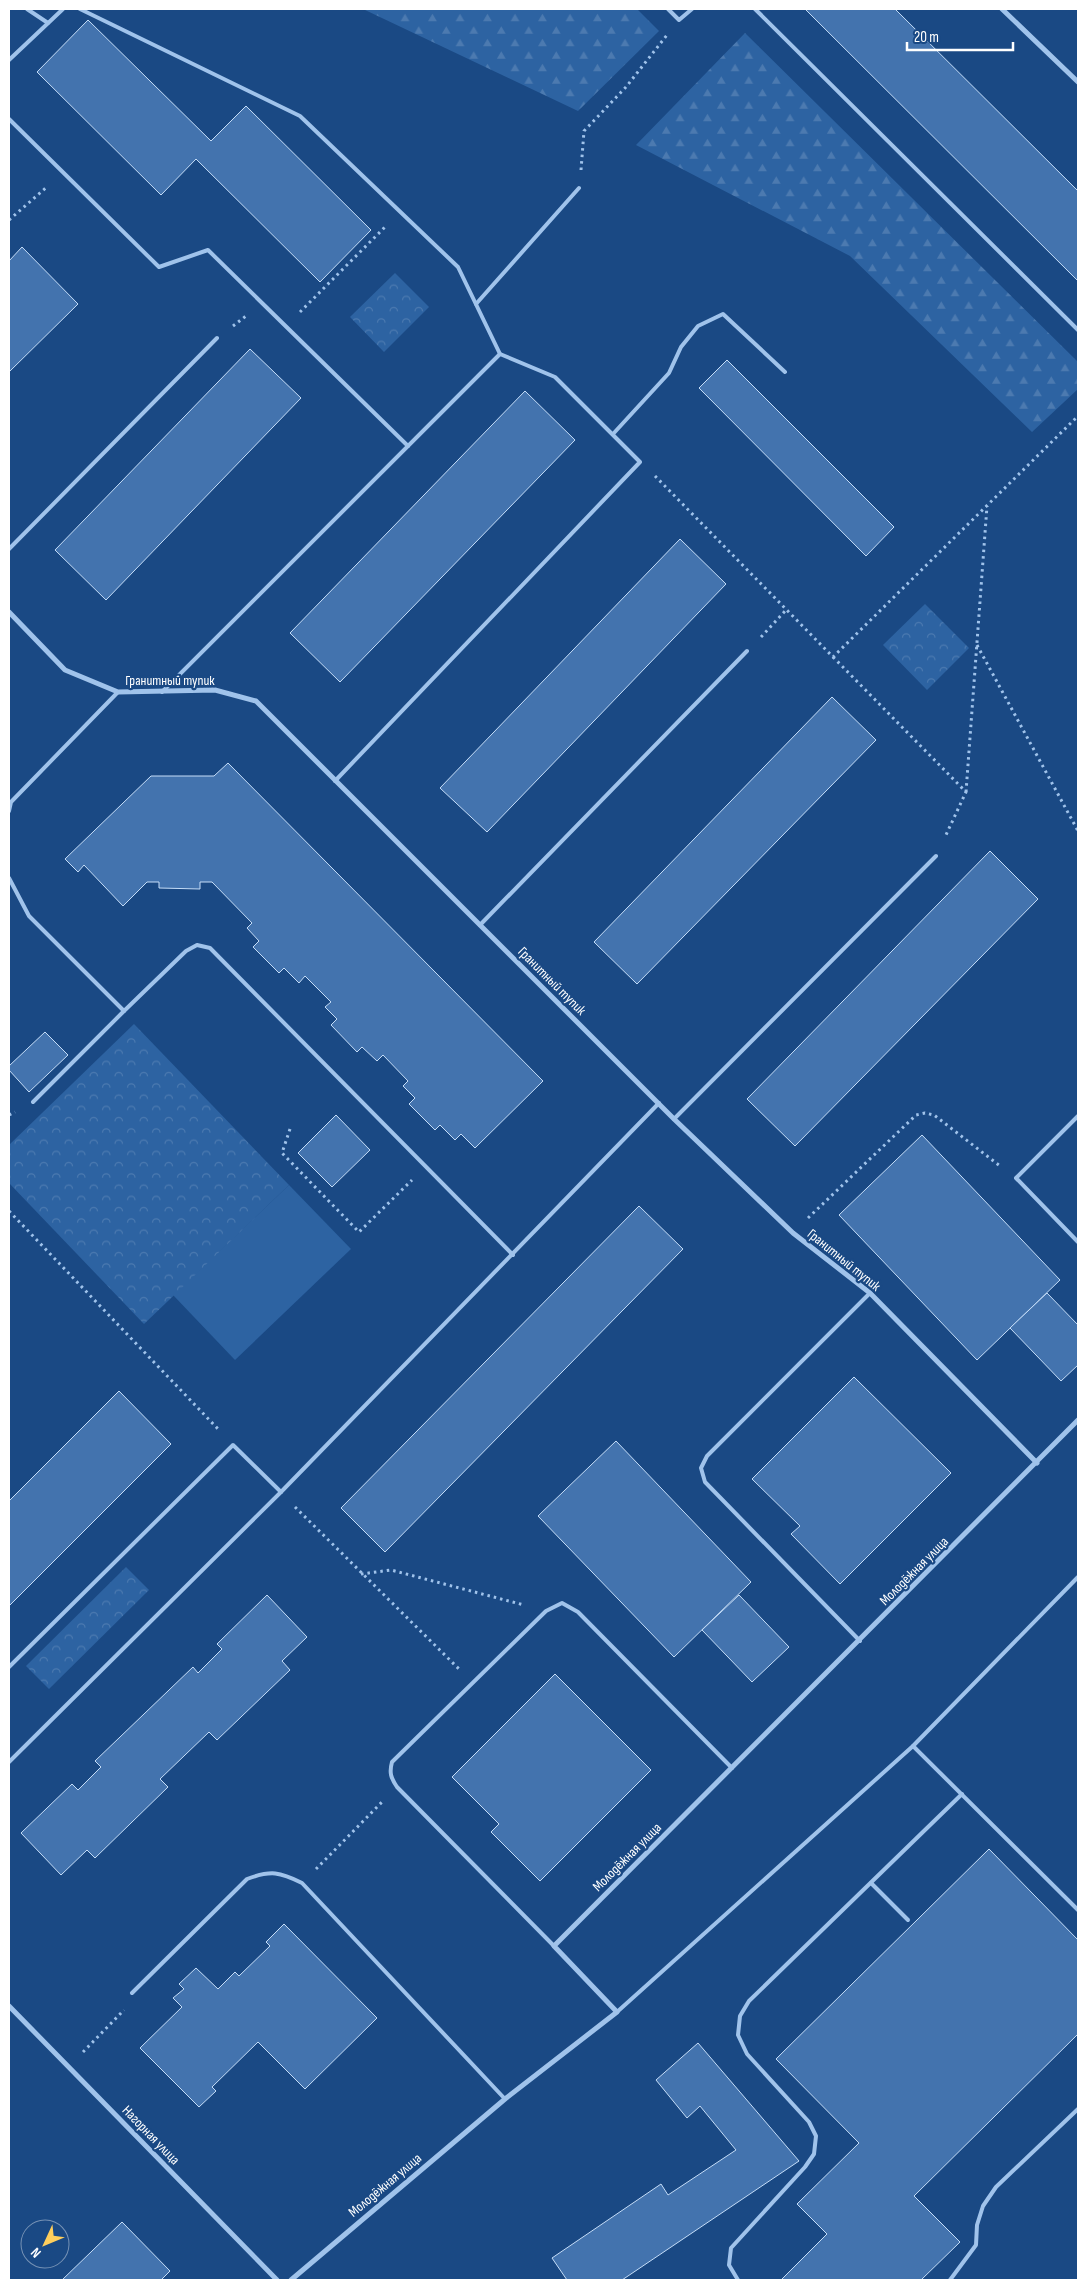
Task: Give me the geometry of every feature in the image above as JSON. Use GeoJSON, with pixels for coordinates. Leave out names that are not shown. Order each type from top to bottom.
{"type":"FeatureCollection","features":[{"type":"Feature","properties":{"kind":"street"},"geometry":{"type":"LineString","coordinates":[[1002,9],[1078,82]]}},
{"type":"Feature","properties":{"kind":"street","name":"Гранитный тупик"},"geometry":{"type":"LineString","coordinates":[[9,612],[65,670],[118,692],[215,690],[256,702],[674,1119],[793,1232],[870,1293],[1037,1463]]}},
{"type":"Feature","properties":{"kind":"street","name":"Молодёжная улица"},"geometry":{"type":"LineString","coordinates":[[554,1946],[860,1641],[1078,1420]]}},
{"type":"Feature","properties":{"kind":"street"},"geometry":{"type":"LineString","coordinates":[[554,1946],[617,2012]]}},
{"type":"Feature","properties":{"kind":"street","name":"Нагорная улица"},"geometry":{"type":"LineString","coordinates":[[9,2006],[277,2280]]}},
{"type":"Feature","properties":{"kind":"street","name":"Молодёжная улица"},"geometry":{"type":"LineString","coordinates":[[291,2280],[504,2099],[617,2012]]}},
{"type":"Feature","properties":{"kind":"lane"},"geometry":{"type":"LineString","coordinates":[[27,9],[48,23]]}},
{"type":"Feature","properties":{"kind":"lane"},"geometry":{"type":"LineString","coordinates":[[9,60],[62,9]]}},
{"type":"Feature","properties":{"kind":"lane"},"geometry":{"type":"LineString","coordinates":[[80,9],[300,116],[458,267],[500,354],[554,377],[640,462],[335,780]]}},
{"type":"Feature","properties":{"kind":"lane"},"geometry":{"type":"LineString","coordinates":[[668,9],[679,20],[692,9]]}},
{"type":"Feature","properties":{"kind":"lane"},"geometry":{"type":"LineString","coordinates":[[755,9],[1078,330]]}},
{"type":"Feature","properties":{"kind":"lane"},"geometry":{"type":"LineString","coordinates":[[9,118],[160,267],[208,250],[408,446]]}},
{"type":"Feature","properties":{"kind":"lane"},"geometry":{"type":"LineString","coordinates":[[476,304],[579,188]]}},
{"type":"Feature","properties":{"kind":"lane"},"geometry":{"type":"LineString","coordinates":[[613,434],[669,373],[681,347],[698,326],[723,314],[785,372]]}},
{"type":"Feature","properties":{"kind":"lane"},"geometry":{"type":"LineString","coordinates":[[9,549],[218,338]]}},
{"type":"Feature","properties":{"kind":"lane"},"geometry":{"type":"LineString","coordinates":[[162,692],[500,354]]}},
{"type":"Feature","properties":{"kind":"lane"},"geometry":{"type":"LineString","coordinates":[[480,925],[747,651]]}},
{"type":"Feature","properties":{"kind":"lane"},"geometry":{"type":"LineString","coordinates":[[9,811],[11,802],[118,692]]}},
{"type":"Feature","properties":{"kind":"lane"},"geometry":{"type":"LineString","coordinates":[[674,1119],[936,856]]}},
{"type":"Feature","properties":{"kind":"lane"},"geometry":{"type":"LineString","coordinates":[[9,878],[29,916],[124,1011]]}},
{"type":"Feature","properties":{"kind":"lane"},"geometry":{"type":"LineString","coordinates":[[33,1102],[186,951],[197,944],[210,948],[513,1255]]}},
{"type":"Feature","properties":{"kind":"lane"},"geometry":{"type":"LineString","coordinates":[[9,1762],[280,1492],[659,1103]]}},
{"type":"Feature","properties":{"kind":"lane"},"geometry":{"type":"LineString","coordinates":[[1078,1116],[1016,1178],[1078,1242]]}},
{"type":"Feature","properties":{"kind":"lane"},"geometry":{"type":"LineString","coordinates":[[860,1641],[706,1482],[701,1468],[708,1456],[870,1293]]}},
{"type":"Feature","properties":{"kind":"lane"},"geometry":{"type":"LineString","coordinates":[[9,1667],[233,1445],[280,1492]]}},
{"type":"Feature","properties":{"kind":"lane"},"geometry":{"type":"LineString","coordinates":[[617,2012],[913,1746],[1078,1577]]}},
{"type":"Feature","properties":{"kind":"lane"},"geometry":{"type":"LineString","coordinates":[[554,1946],[397,1787],[391,1778],[390,1769],[392,1762],[546,1611],[562,1603],[578,1612],[732,1768]]}},
{"type":"Feature","properties":{"kind":"lane"},"geometry":{"type":"LineString","coordinates":[[913,1746],[1078,1910]]}},
{"type":"Feature","properties":{"kind":"lane"},"geometry":{"type":"LineString","coordinates":[[738,2280],[729,2265],[730,2248],[805,2167],[814,2154],[816,2136],[808,2122],[747,2054],[738,2036],[740,2016],[749,2001],[962,1794]]}},
{"type":"Feature","properties":{"kind":"lane"},"geometry":{"type":"LineString","coordinates":[[132,1993],[247,1879],[264,1873],[283,1874],[302,1883],[504,2099]]}},
{"type":"Feature","properties":{"kind":"lane"},"geometry":{"type":"LineString","coordinates":[[871,1883],[908,1920]]}},
{"type":"Feature","properties":{"kind":"lane"},"geometry":{"type":"LineString","coordinates":[[950,2280],[976,2245],[977,2224],[983,2206],[996,2187],[1078,2109]]}},
{"type":"Feature","properties":{"kind":"path"},"geometry":{"type":"LineString","coordinates":[[579,188],[584,131],[626,86],[679,20]]}},
{"type":"Feature","properties":{"kind":"path"},"geometry":{"type":"LineString","coordinates":[[9,220],[63,173]]}},
{"type":"Feature","properties":{"kind":"path"},"geometry":{"type":"LineString","coordinates":[[285,327],[400,211]]}},
{"type":"Feature","properties":{"kind":"path"},"geometry":{"type":"LineString","coordinates":[[218,338],[262,303]]}},
{"type":"Feature","properties":{"kind":"path"},"geometry":{"type":"LineString","coordinates":[[833,657],[1078,416]]}},
{"type":"Feature","properties":{"kind":"path"},"geometry":{"type":"LineString","coordinates":[[640,462],[966,792]]}},
{"type":"Feature","properties":{"kind":"path"},"geometry":{"type":"LineString","coordinates":[[936,856],[966,792],[988,506]]}},
{"type":"Feature","properties":{"kind":"path"},"geometry":{"type":"LineString","coordinates":[[747,651],[786,610]]}},
{"type":"Feature","properties":{"kind":"path"},"geometry":{"type":"LineString","coordinates":[[977,644],[1078,831]]}},
{"type":"Feature","properties":{"kind":"path"},"geometry":{"type":"LineString","coordinates":[[793,1232],[916,1115],[925,1112],[934,1115],[1016,1178]]}},
{"type":"Feature","properties":{"kind":"path"},"geometry":{"type":"LineString","coordinates":[[290,1129],[282,1152],[359,1232],[426,1168]]}},
{"type":"Feature","properties":{"kind":"path"},"geometry":{"type":"LineString","coordinates":[[9,1212],[233,1445]]}},
{"type":"Feature","properties":{"kind":"path"},"geometry":{"type":"LineString","coordinates":[[280,1492],[361,1574],[474,1682]]}},
{"type":"Feature","properties":{"kind":"path"},"geometry":{"type":"LineString","coordinates":[[361,1574],[391,1570],[546,1611]]}},
{"type":"Feature","properties":{"kind":"path"},"geometry":{"type":"LineString","coordinates":[[302,1883],[397,1787]]}},
{"type":"Feature","properties":{"kind":"path"},"geometry":{"type":"LineString","coordinates":[[68,2067],[122,2013],[132,1993]]}},
{"type":"Feature","properties":{"kind":"green space"},"geometry":{"type":"Polygon","coordinates":[[[363,9],[637,9],[659,31],[578,111],[363,9]]]}},
{"type":"Feature","properties":{"kind":"green space"},"geometry":{"type":"Polygon","coordinates":[[[745,33],[1078,362],[1078,389],[1032,432],[850,256],[636,145],[745,33]]]}},
{"type":"Feature","properties":{"kind":"green space"},"geometry":{"type":"Polygon","coordinates":[[[395,273],[429,307],[384,352],[350,317],[395,273]]]}},
{"type":"Feature","properties":{"kind":"green space"},"geometry":{"type":"Polygon","coordinates":[[[925,604],[969,648],[927,690],[883,645],[925,604]]]}},
{"type":"Feature","properties":{"kind":"green space"},"geometry":{"type":"Polygon","coordinates":[[[134,1024],[289,1185],[144,1324],[9,1183],[9,1145],[134,1024]]]}},
{"type":"Feature","properties":{"kind":"green space"},"geometry":{"type":"Polygon","coordinates":[[[289,1185],[351,1249],[235,1360],[173,1295],[289,1185]]]}},
{"type":"Feature","properties":{"kind":"green space"},"geometry":{"type":"Polygon","coordinates":[[[126,1567],[149,1590],[49,1689],[26,1666],[126,1567]]]}},
{"type":"Feature","properties":{"kind":"building"},"geometry":{"type":"Polygon","coordinates":[[[805,9],[895,9],[1078,191],[1078,281],[805,9]]]}},
{"type":"Feature","properties":{"kind":"building"},"geometry":{"type":"Polygon","coordinates":[[[88,20],[211,141],[246,106],[371,230],[320,282],[196,159],[161,195],[37,72],[88,20]]]}},
{"type":"Feature","properties":{"kind":"building"},"geometry":{"type":"Polygon","coordinates":[[[22,247],[78,304],[9,372],[9,261],[22,247]]]}},
{"type":"Feature","properties":{"kind":"building"},"geometry":{"type":"Polygon","coordinates":[[[250,349],[301,398],[106,600],[55,550],[250,349]]]}},
{"type":"Feature","properties":{"kind":"building"},"geometry":{"type":"Polygon","coordinates":[[[727,360],[894,527],[866,556],[699,388],[727,360]]]}},
{"type":"Feature","properties":{"kind":"building"},"geometry":{"type":"Polygon","coordinates":[[[525,391],[575,440],[340,682],[290,633],[525,391]]]}},
{"type":"Feature","properties":{"kind":"building"},"geometry":{"type":"Polygon","coordinates":[[[680,539],[726,584],[487,832],[440,788],[680,539]]]}},
{"type":"Feature","properties":{"kind":"building"},"geometry":{"type":"Polygon","coordinates":[[[832,697],[876,740],[637,984],[594,942],[832,697]]]}},
{"type":"Feature","properties":{"kind":"building"},"geometry":{"type":"Polygon","coordinates":[[[228,763],[543,1081],[475,1148],[461,1134],[455,1140],[440,1125],[435,1130],[409,1104],[415,1098],[403,1086],[408,1081],[383,1055],[377,1061],[362,1047],[357,1052],[331,1025],[337,1019],[325,1007],[331,1002],[305,976],[299,983],[284,968],[279,973],[253,947],[259,941],[247,928],[252,923],[212,882],[200,882],[200,889],[159,888],[159,882],[147,882],[123,906],[84,865],[78,872],[65,859],[151,776],[214,776],[228,763]]]}},
{"type":"Feature","properties":{"kind":"building"},"geometry":{"type":"Polygon","coordinates":[[[990,851],[1038,899],[795,1146],[747,1099],[990,851]]]}},
{"type":"Feature","properties":{"kind":"building"},"geometry":{"type":"Polygon","coordinates":[[[45,1032],[68,1055],[29,1092],[9,1070],[9,1066],[45,1032]]]}},
{"type":"Feature","properties":{"kind":"building"},"geometry":{"type":"Polygon","coordinates":[[[336,1115],[370,1150],[332,1187],[298,1153],[336,1115]]]}},
{"type":"Feature","properties":{"kind":"building"},"geometry":{"type":"Polygon","coordinates":[[[922,1135],[1060,1280],[977,1360],[839,1215],[922,1135]]]}},
{"type":"Feature","properties":{"kind":"building"},"geometry":{"type":"Polygon","coordinates":[[[639,1206],[683,1249],[385,1552],[341,1508],[639,1206]]]}},
{"type":"Feature","properties":{"kind":"building"},"geometry":{"type":"Polygon","coordinates":[[[1047,1293],[1078,1325],[1078,1365],[1061,1381],[1010,1328],[1047,1293]]]}},
{"type":"Feature","properties":{"kind":"building"},"geometry":{"type":"Polygon","coordinates":[[[854,1377],[951,1473],[840,1584],[791,1534],[800,1526],[752,1479],[854,1377]]]}},
{"type":"Feature","properties":{"kind":"building"},"geometry":{"type":"Polygon","coordinates":[[[119,1391],[171,1444],[9,1606],[9,1501],[119,1391]]]}},
{"type":"Feature","properties":{"kind":"building"},"geometry":{"type":"Polygon","coordinates":[[[616,1441],[751,1582],[674,1657],[538,1516],[616,1441]]]}},
{"type":"Feature","properties":{"kind":"building"},"geometry":{"type":"Polygon","coordinates":[[[267,1595],[307,1637],[282,1661],[290,1670],[217,1740],[209,1732],[160,1779],[168,1787],[95,1858],[87,1850],[61,1875],[21,1833],[72,1784],[78,1790],[101,1767],[95,1761],[193,1667],[198,1673],[222,1649],[217,1644],[267,1595]]]}},
{"type":"Feature","properties":{"kind":"building"},"geometry":{"type":"Polygon","coordinates":[[[739,1595],[789,1647],[752,1682],[702,1630],[739,1595]]]}},
{"type":"Feature","properties":{"kind":"building"},"geometry":{"type":"Polygon","coordinates":[[[555,1674],[651,1770],[540,1881],[491,1832],[499,1824],[452,1777],[555,1674]]]}},
{"type":"Feature","properties":{"kind":"building"},"geometry":{"type":"Polygon","coordinates":[[[989,1849],[1078,1940],[1078,2034],[914,2196],[960,2242],[921,2280],[781,2280],[827,2234],[797,2204],[859,2143],[776,2059],[989,1849]]]}},
{"type":"Feature","properties":{"kind":"building"},"geometry":{"type":"Polygon","coordinates":[[[284,1924],[377,2018],[305,2089],[258,2042],[212,2087],[216,2091],[199,2107],[140,2048],[182,2007],[173,1998],[184,1989],[179,1984],[196,1968],[218,1989],[235,1972],[239,1976],[270,1946],[266,1942],[284,1924]]]}},
{"type":"Feature","properties":{"kind":"building"},"geometry":{"type":"Polygon","coordinates":[[[698,2043],[799,2161],[622,2280],[567,2280],[552,2258],[661,2184],[668,2195],[736,2150],[700,2106],[687,2118],[656,2080],[698,2043]]]}},
{"type":"Feature","properties":{"kind":"building"},"geometry":{"type":"Polygon","coordinates":[[[122,2222],[170,2271],[161,2280],[62,2280],[122,2222]]]}}]}
